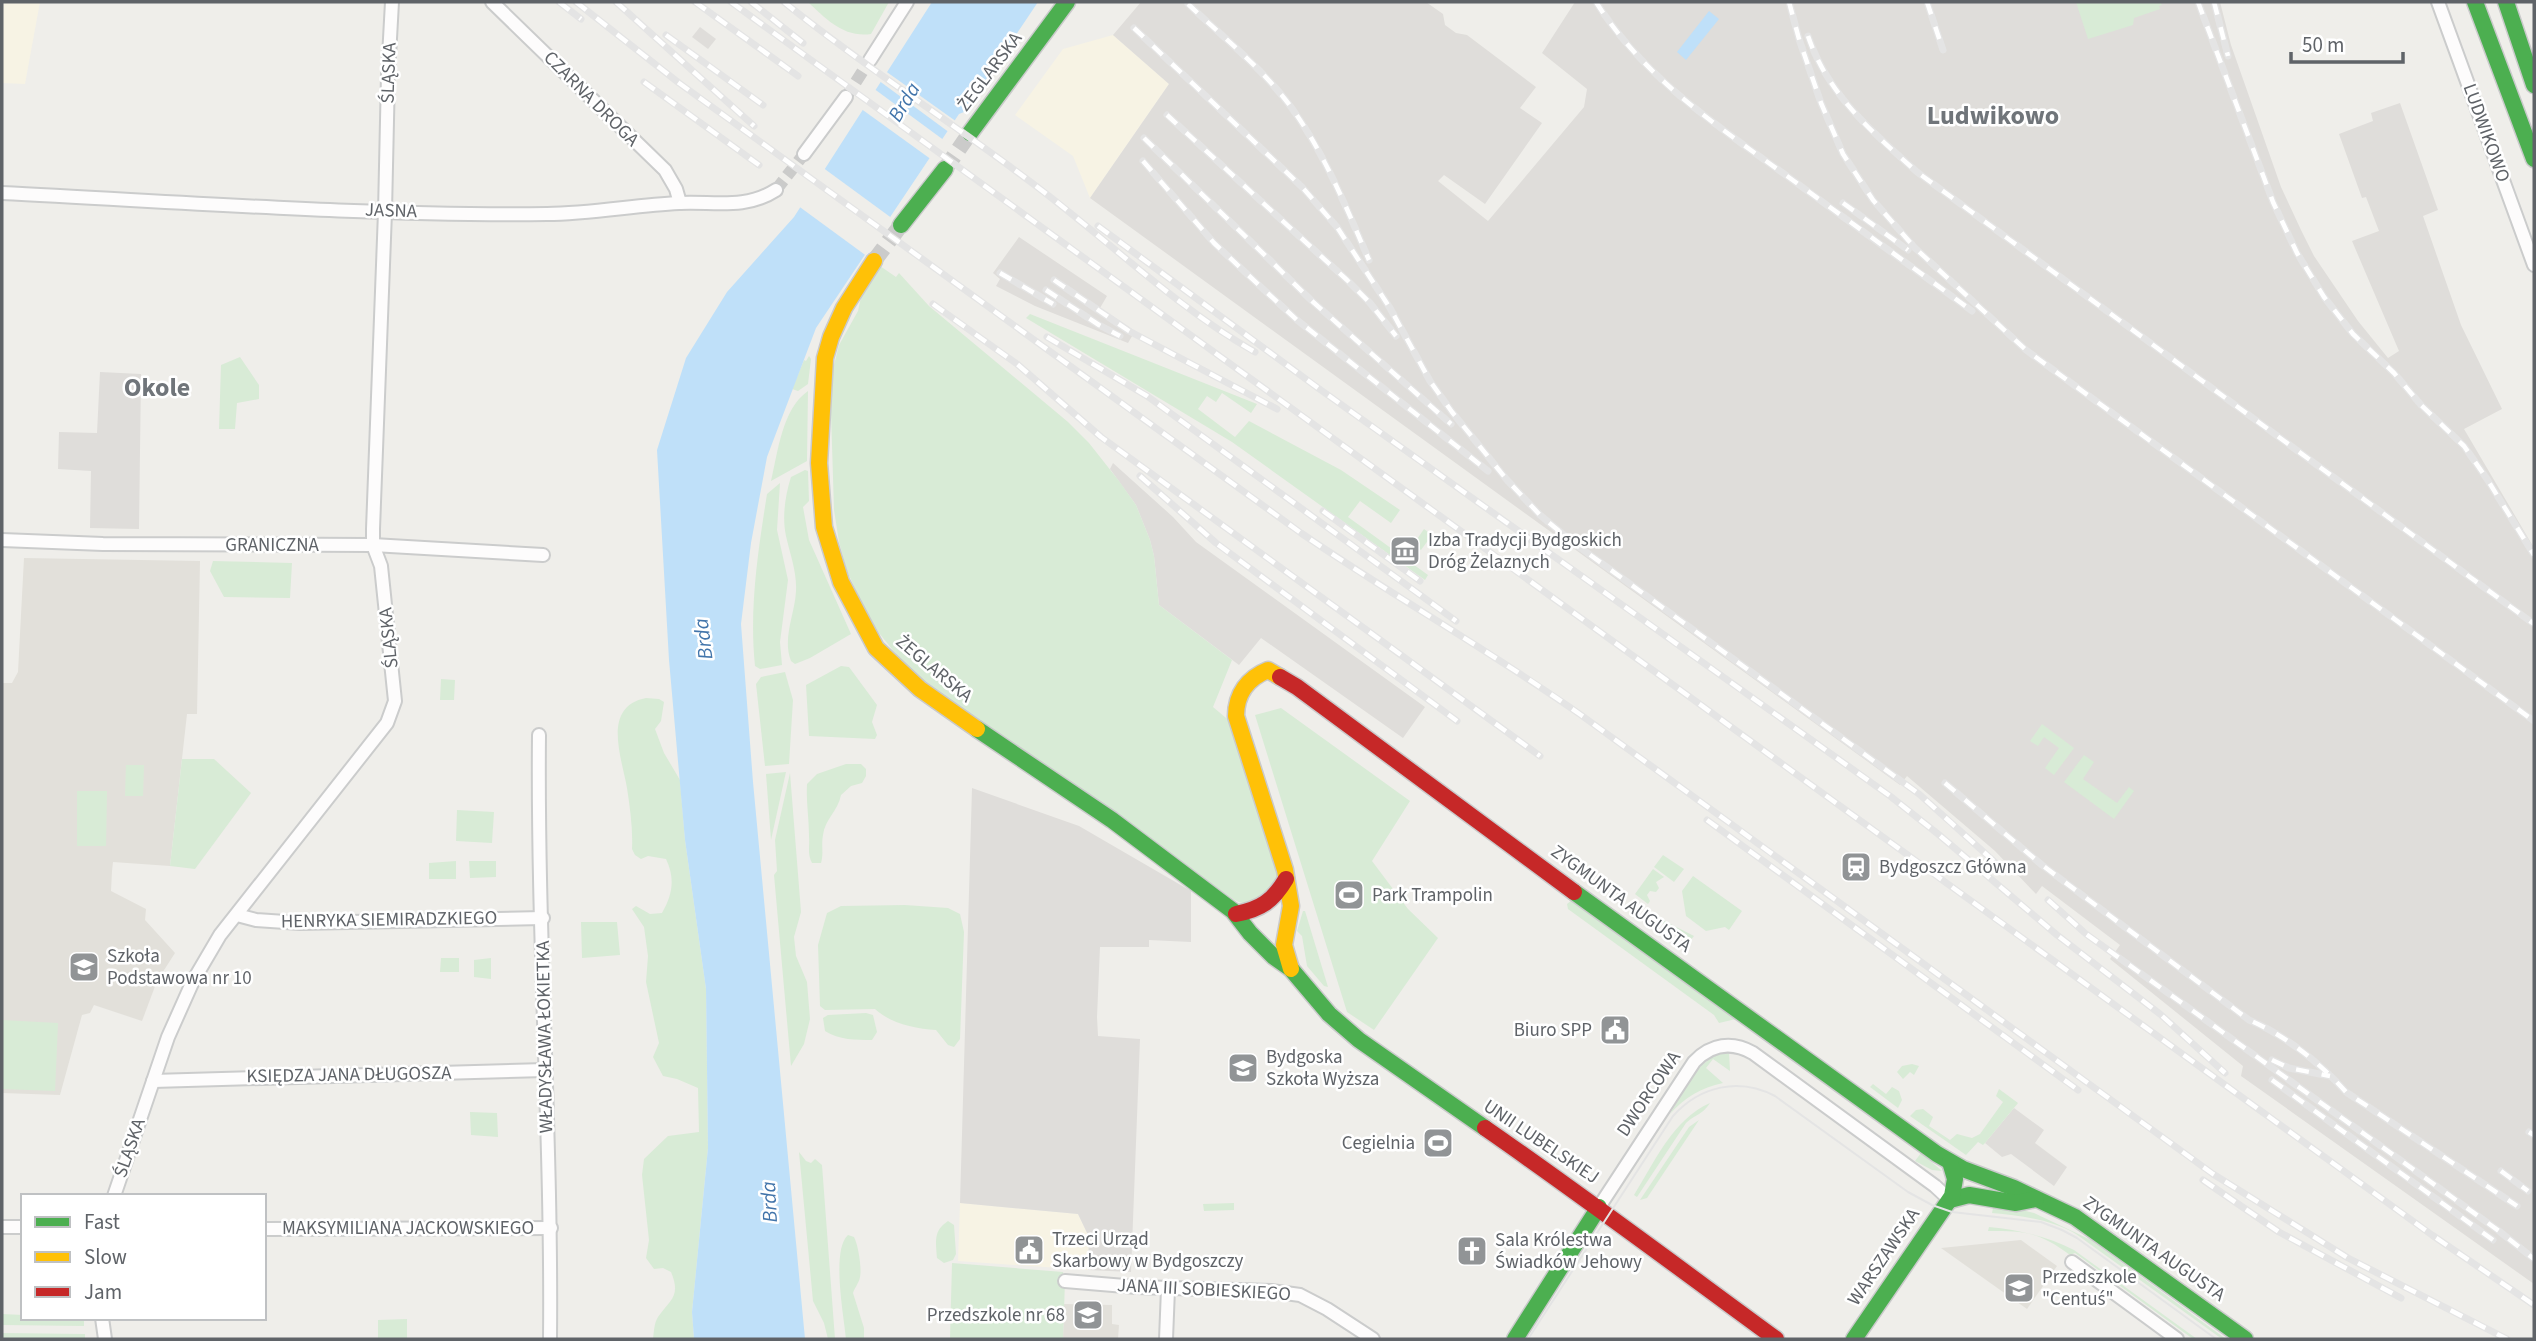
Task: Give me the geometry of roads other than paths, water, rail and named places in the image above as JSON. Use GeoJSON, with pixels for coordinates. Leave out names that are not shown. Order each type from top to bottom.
{"type":"FeatureCollection","features":[{"type":"Feature","properties":{"kind":"street","name":"ŚLĄSKA"},"geometry":{"type":"LineString","coordinates":[[115,1194],[168,1037],[193,981],[220,935],[387,723],[395,701],[381,566],[373,545],[387,75],[392,2]]}},
{"type":"Feature","properties":{"kind":"street","name":"CZARNA DROGA"},"geometry":{"type":"LineString","coordinates":[[492,2],[664,170],[676,189],[680,203]]}},
{"type":"Feature","properties":{"kind":"street"},"geometry":{"type":"LineString","coordinates":[[870,60],[907,2]]}},
{"type":"Feature","properties":{"kind":"street","name":"ŻEGLARSKA"},"geometry":{"type":"LineString","coordinates":[[970,133],[1067,2]]}},
{"type":"Feature","properties":{"kind":"street","name":"LUDWIKOWO"},"geometry":{"type":"LineString","coordinates":[[2438,2],[2534,265]]}},
{"type":"Feature","properties":{"kind":"street"},"geometry":{"type":"LineString","coordinates":[[2474,2],[2534,159]]}},
{"type":"Feature","properties":{"kind":"street"},"geometry":{"type":"LineString","coordinates":[[2506,2],[2534,85]]}},
{"type":"Feature","properties":{"kind":"street"},"geometry":{"type":"LineString","coordinates":[[804,154],[846,97]]}},
{"type":"Feature","properties":{"kind":"street"},"geometry":{"type":"LineString","coordinates":[[901,225],[944,169]]}},
{"type":"Feature","properties":{"kind":"street","name":"JASNA"},"geometry":{"type":"LineString","coordinates":[[2,193],[385,212],[550,214],[680,203],[746,203],[759,200],[776,190]]}},
{"type":"Feature","properties":{"kind":"street","name":"ŻEGLARSKA"},"geometry":{"type":"LineString","coordinates":[[874,261],[844,308],[831,337],[825,358],[819,450],[824,527],[841,582],[864,629],[876,648],[920,689],[1174,865],[1236,915],[1274,957],[1291,969]]}},
{"type":"Feature","properties":{"kind":"street","name":"GRANICZNA"},"geometry":{"type":"LineString","coordinates":[[2,540],[103,544],[373,545],[543,555]]}},
{"type":"Feature","properties":{"kind":"street","name":"ZYGMUNTA AUGUSTA"},"geometry":{"type":"LineString","coordinates":[[1286,879],[1250,753],[1236,716],[1236,705],[1244,687],[1255,675],[1268,670],[1297,687],[1592,905],[1950,1162],[2014,1188],[2088,1224],[2245,1339]]}},
{"type":"Feature","properties":{"kind":"street","name":"WŁADYSŁAWA ŁOKIETKA"},"geometry":{"type":"LineString","coordinates":[[539,735],[545,1070],[551,1228],[550,1339]]}},
{"type":"Feature","properties":{"kind":"street"},"geometry":{"type":"LineString","coordinates":[[1236,915],[1262,909],[1272,902],[1286,879]]}},
{"type":"Feature","properties":{"kind":"street"},"geometry":{"type":"LineString","coordinates":[[1286,879],[1291,906],[1284,945],[1291,969]]}},
{"type":"Feature","properties":{"kind":"street","name":"HENRYKA SIEMIRADZKIEGO"},"geometry":{"type":"LineString","coordinates":[[237,915],[256,920],[300,923],[543,918]]}},
{"type":"Feature","properties":{"kind":"street","name":"UNII LUBELSKIEJ"},"geometry":{"type":"LineString","coordinates":[[1291,969],[1329,1014],[1353,1035],[1599,1207],[1626,1230],[1776,1339]]}},
{"type":"Feature","properties":{"kind":"street","name":"DWORCOWA"},"geometry":{"type":"LineString","coordinates":[[1515,1339],[1694,1062],[1710,1049],[1727,1045],[1753,1053],[1935,1186],[1950,1200]]}},
{"type":"Feature","properties":{"kind":"street","name":"KSIĘDZA JANA DŁUGOSZA"},"geometry":{"type":"LineString","coordinates":[[153,1080],[545,1070]]}},
{"type":"Feature","properties":{"kind":"street"},"geometry":{"type":"LineString","coordinates":[[1950,1162],[1956,1182],[1950,1200]]}},
{"type":"Feature","properties":{"kind":"street","name":"ZYGMUNTA AUGUSTA"},"geometry":{"type":"LineString","coordinates":[[1950,1200],[1969,1195],[2016,1203],[2035,1199]]}},
{"type":"Feature","properties":{"kind":"street","name":"WARSZAWSKA"},"geometry":{"type":"LineString","coordinates":[[1854,1339],[1950,1200]]}},
{"type":"Feature","properties":{"kind":"street"},"geometry":{"type":"LineString","coordinates":[[2,1227],[21,1227]]}},
{"type":"Feature","properties":{"kind":"street","name":"MAKSYMILIANA JACKOWSKIEGO"},"geometry":{"type":"LineString","coordinates":[[266,1229],[551,1228]]}},
{"type":"Feature","properties":{"kind":"street"},"geometry":{"type":"LineString","coordinates":[[2072,1262],[2177,1339]]}},
{"type":"Feature","properties":{"kind":"street","name":"JANA III SOBIESKIEGO"},"geometry":{"type":"LineString","coordinates":[[1065,1281],[1168,1289],[1271,1291],[1300,1295],[1373,1339]]}},
{"type":"Feature","properties":{"kind":"street"},"geometry":{"type":"LineString","coordinates":[[1166,1339],[1168,1289]]}},
{"type":"Feature","properties":{"kind":"street"},"geometry":{"type":"LineString","coordinates":[[102,1320],[105,1339]]}},
{"type":"Feature","properties":{"kind":"water","name":"Brda"},"geometry":{"type":"Polygon","coordinates":[[[932,2],[1038,2],[964,112],[959,114],[816,328],[767,457],[751,543],[741,624],[753,782],[805,1339],[694,1339],[692,1312],[708,1148],[706,989],[685,840],[669,660],[657,450],[686,358],[727,292],[794,217],[932,2]]]}},
{"type":"Feature","properties":{"kind":"water"},"geometry":{"type":"Polygon","coordinates":[[[1709,11],[1719,19],[1686,60],[1677,52],[1709,11]]]}},
{"type":"Feature","properties":{"kind":"tunnel"},"geometry":{"type":"LineString","coordinates":[[846,97],[870,60]]}},
{"type":"Feature","properties":{"kind":"tunnel"},"geometry":{"type":"LineString","coordinates":[[945,169],[970,133]]}},
{"type":"Feature","properties":{"kind":"tunnel"},"geometry":{"type":"LineString","coordinates":[[776,190],[804,154]]}},
{"type":"Feature","properties":{"kind":"tunnel"},"geometry":{"type":"LineString","coordinates":[[874,261],[901,225]]}},
{"type":"Feature","properties":{"kind":"tram line"},"geometry":{"type":"LineString","coordinates":[[1528,1339],[1673,1116],[1708,1091],[1734,1086],[1761,1090],[1775,1096],[1908,1192],[1932,1205],[1952,1212],[2041,1222],[2062,1230],[2077,1238],[2216,1339]]}},
{"type":"Feature","properties":{"kind":"railway"},"geometry":{"type":"LineString","coordinates":[[559,2],[581,19]]}},
{"type":"Feature","properties":{"kind":"railway"},"geometry":{"type":"LineString","coordinates":[[576,2],[679,83],[1301,533],[1581,715],[2213,1174],[2348,1258],[2507,1339]]}},
{"type":"Feature","properties":{"kind":"railway"},"geometry":{"type":"LineString","coordinates":[[616,2],[754,126]]}},
{"type":"Feature","properties":{"kind":"railway"},"geometry":{"type":"LineString","coordinates":[[695,2],[798,76]]}},
{"type":"Feature","properties":{"kind":"railway"},"geometry":{"type":"LineString","coordinates":[[731,2],[2432,1235],[2534,1305]]}},
{"type":"Feature","properties":{"kind":"railway"},"geometry":{"type":"LineString","coordinates":[[751,2],[803,43]]}},
{"type":"Feature","properties":{"kind":"railway"},"geometry":{"type":"LineString","coordinates":[[784,2],[1060,204],[1197,314],[1255,352]]}},
{"type":"Feature","properties":{"kind":"railway"},"geometry":{"type":"LineString","coordinates":[[1596,2],[1636,54],[1682,98],[1972,311]]}},
{"type":"Feature","properties":{"kind":"railway"},"geometry":{"type":"LineString","coordinates":[[1789,2],[1821,103],[1843,154],[1873,200],[1915,248],[2026,350],[2534,721]]}},
{"type":"Feature","properties":{"kind":"railway"},"geometry":{"type":"LineString","coordinates":[[1927,2],[1943,50]]}},
{"type":"Feature","properties":{"kind":"railway"},"geometry":{"type":"LineString","coordinates":[[2198,2],[2273,202],[2297,253],[2324,297],[2353,334],[2464,446],[2534,555]]}},
{"type":"Feature","properties":{"kind":"railway"},"geometry":{"type":"LineString","coordinates":[[2214,2],[2228,56]]}},
{"type":"Feature","properties":{"kind":"railway"},"geometry":{"type":"LineString","coordinates":[[1188,4],[1255,66],[1291,107],[1325,162],[1369,260]]}},
{"type":"Feature","properties":{"kind":"railway"},"geometry":{"type":"LineString","coordinates":[[1134,28],[1302,187],[1337,227],[1390,308],[1430,381],[1507,480],[1540,515],[1571,541],[1919,794],[1997,864]]}},
{"type":"Feature","properties":{"kind":"railway"},"geometry":{"type":"LineString","coordinates":[[666,35],[763,105]]}},
{"type":"Feature","properties":{"kind":"railway"},"geometry":{"type":"LineString","coordinates":[[1808,36],[1827,77],[1839,94],[1868,127],[1917,172],[2534,624]]}},
{"type":"Feature","properties":{"kind":"railway"},"geometry":{"type":"LineString","coordinates":[[644,82],[759,165]]}},
{"type":"Feature","properties":{"kind":"railway"},"geometry":{"type":"LineString","coordinates":[[1167,115],[1347,280],[1370,303],[1396,336]]}},
{"type":"Feature","properties":{"kind":"railway"},"geometry":{"type":"LineString","coordinates":[[1144,138],[1312,301],[1451,424]]}},
{"type":"Feature","properties":{"kind":"railway"},"geometry":{"type":"LineString","coordinates":[[1143,161],[1214,243],[1297,320],[1488,471]]}},
{"type":"Feature","properties":{"kind":"railway"},"geometry":{"type":"LineString","coordinates":[[1843,203],[1908,250]]}},
{"type":"Feature","properties":{"kind":"railway"},"geometry":{"type":"LineString","coordinates":[[1098,226],[1318,388],[1890,796],[2057,935],[2160,1014],[2225,1073]]}},
{"type":"Feature","properties":{"kind":"railway"},"geometry":{"type":"LineString","coordinates":[[1000,273],[1053,304]]}},
{"type":"Feature","properties":{"kind":"railway"},"geometry":{"type":"LineString","coordinates":[[1054,280],[1129,331],[1277,409]]}},
{"type":"Feature","properties":{"kind":"railway"},"geometry":{"type":"LineString","coordinates":[[1046,290],[1120,336]]}},
{"type":"Feature","properties":{"kind":"railway"},"geometry":{"type":"LineString","coordinates":[[933,304],[1017,364],[1101,437],[1540,756]]}},
{"type":"Feature","properties":{"kind":"railway"},"geometry":{"type":"LineString","coordinates":[[1047,337],[1147,396],[1456,621]]}},
{"type":"Feature","properties":{"kind":"railway"},"geometry":{"type":"LineString","coordinates":[[1140,476],[1216,543],[1457,721]]}},
{"type":"Feature","properties":{"kind":"railway"},"geometry":{"type":"LineString","coordinates":[[1323,511],[1420,581]]}},
{"type":"Feature","properties":{"kind":"railway"},"geometry":{"type":"LineString","coordinates":[[1945,783],[2042,865],[2249,1020],[2301,1051],[2346,1092],[2517,1206]]}},
{"type":"Feature","properties":{"kind":"railway"},"geometry":{"type":"LineString","coordinates":[[1707,820],[2078,1090]]}},
{"type":"Feature","properties":{"kind":"railway"},"geometry":{"type":"LineString","coordinates":[[2048,900],[2086,934],[2499,1231],[2534,1259]]}},
{"type":"Feature","properties":{"kind":"railway"},"geometry":{"type":"LineString","coordinates":[[2272,1060],[2289,1068],[2330,1076]]}},
{"type":"Feature","properties":{"kind":"railway"},"geometry":{"type":"LineString","coordinates":[[2272,1080],[2493,1240]]}},
{"type":"Feature","properties":{"kind":"railway"},"geometry":{"type":"LineString","coordinates":[[2529,1132],[2534,1135]]}},
{"type":"Feature","properties":{"kind":"railway"},"geometry":{"type":"LineString","coordinates":[[2501,1171],[2528,1191]]}},
{"type":"Feature","properties":{"kind":"railway"},"geometry":{"type":"LineString","coordinates":[[2203,1180],[2279,1232],[2401,1298]]}},
{"type":"Feature","properties":{"kind":"place","name":"Izba Tradycji Bydgoskich Dróg Żelaznych"},"geometry":{"type":"Point","coordinates":[1405,551]}},
{"type":"Feature","properties":{"kind":"place","name":"Bydgoszcz Główna"},"geometry":{"type":"Point","coordinates":[1856,867]}},
{"type":"Feature","properties":{"kind":"place","name":"Park Trampolin"},"geometry":{"type":"Point","coordinates":[1349,895]}},
{"type":"Feature","properties":{"kind":"place","name":"Szkoła Podstawowa nr 10"},"geometry":{"type":"Point","coordinates":[84,967]}},
{"type":"Feature","properties":{"kind":"place","name":"Biuro SPP"},"geometry":{"type":"Point","coordinates":[1615,1030]}},
{"type":"Feature","properties":{"kind":"place","name":"Bydgoska Szkoła Wyższa"},"geometry":{"type":"Point","coordinates":[1243,1068]}},
{"type":"Feature","properties":{"kind":"place","name":"Cegielnia"},"geometry":{"type":"Point","coordinates":[1438,1143]}},
{"type":"Feature","properties":{"kind":"place","name":"Trzeci Urząd Skarbowy w Bydgoszczy"},"geometry":{"type":"Point","coordinates":[1029,1250]}},
{"type":"Feature","properties":{"kind":"place","name":"Sala Królestwa Świadków Jehowy"},"geometry":{"type":"Point","coordinates":[1472,1251]}},
{"type":"Feature","properties":{"kind":"place","name":"Przedszkole \"Centuś\""},"geometry":{"type":"Point","coordinates":[2019,1288]}},
{"type":"Feature","properties":{"kind":"place","name":"Przedszkole nr 68"},"geometry":{"type":"Point","coordinates":[1088,1315]}},
{"type":"Feature","properties":{"kind":"district","name":"Ludwikowo"},"geometry":{"type":"Point","coordinates":[1993,115]}},
{"type":"Feature","properties":{"kind":"district","name":"Okole"},"geometry":{"type":"Point","coordinates":[157,387]}}]}
